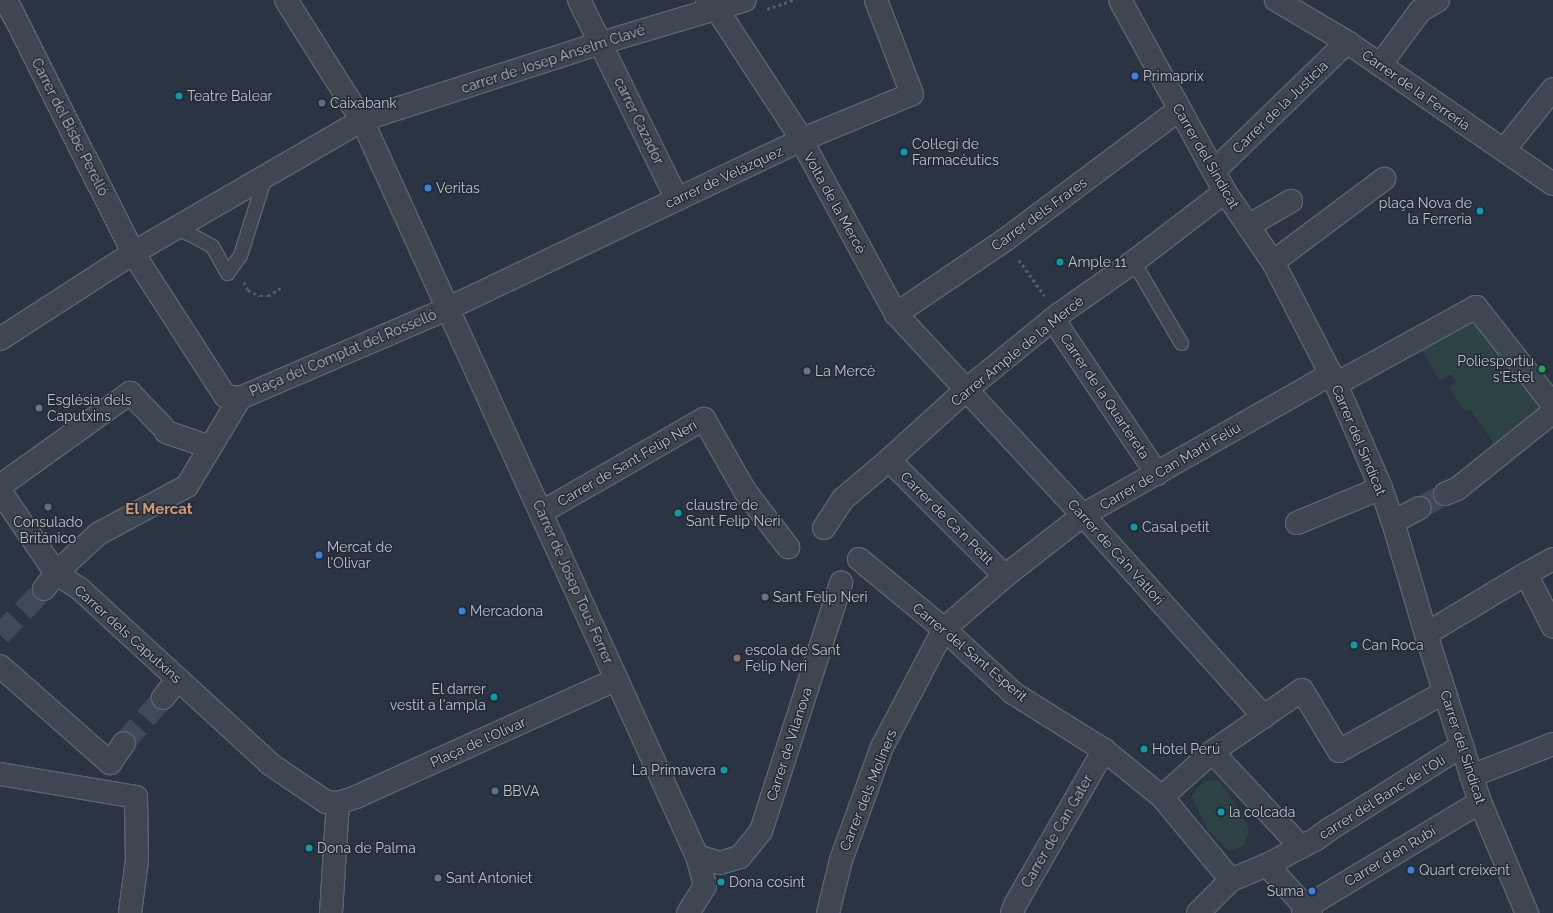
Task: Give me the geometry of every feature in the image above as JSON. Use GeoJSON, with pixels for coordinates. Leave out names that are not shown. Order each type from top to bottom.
{"type":"FeatureCollection","features":[{"type":"Feature","properties":{"kind":"street","name":"Carrer del Bisbe Perelló"},"geometry":{"type":"LineString","coordinates":[[6,0],[133,253]]}},
{"type":"Feature","properties":{"kind":"street","name":"Plaça del Comptat del Rosselló"},"geometry":{"type":"LineString","coordinates":[[133,253],[225,396],[240,398],[449,308],[362,120],[286,0]]}},
{"type":"Feature","properties":{"kind":"street","name":"carrer Cazador"},"geometry":{"type":"LineString","coordinates":[[579,0],[677,199]]}},
{"type":"Feature","properties":{"kind":"street","name":"carrer de Josep Anselm Clavé"},"geometry":{"type":"LineString","coordinates":[[362,120],[712,4],[745,0]]}},
{"type":"Feature","properties":{"kind":"street","name":"carrer de Velázquez"},"geometry":{"type":"LineString","coordinates":[[449,308],[800,140],[912,94],[876,0]]}},
{"type":"Feature","properties":{"kind":"street","name":"Carrer del Sindicat"},"geometry":{"type":"LineString","coordinates":[[1120,0],[1225,192],[1273,262],[1333,379],[1381,488],[1393,522],[1426,634],[1480,802],[1527,913]]}},
{"type":"Feature","properties":{"kind":"street","name":"Carrer de la Ferreria"},"geometry":{"type":"LineString","coordinates":[[1276,0],[1347,42],[1553,184]]}},
{"type":"Feature","properties":{"kind":"street"},"geometry":{"type":"LineString","coordinates":[[1380,65],[1420,11],[1438,0]]}},
{"type":"Feature","properties":{"kind":"street","name":"Volta de la Mercè"},"geometry":{"type":"LineString","coordinates":[[712,4],[800,140],[896,314],[966,390]]}},
{"type":"Feature","properties":{"kind":"street","name":"Carrer de la Justícia"},"geometry":{"type":"LineString","coordinates":[[1214,171],[1347,42]]}},
{"type":"Feature","properties":{"kind":"street"},"geometry":{"type":"LineString","coordinates":[[1504,150],[1553,89]]}},
{"type":"Feature","properties":{"kind":"street","name":"Carrer dels Frares"},"geometry":{"type":"LineString","coordinates":[[896,314],[1005,240],[1179,110]]}},
{"type":"Feature","properties":{"kind":"street"},"geometry":{"type":"LineString","coordinates":[[0,339],[133,253],[362,120]]}},
{"type":"Feature","properties":{"kind":"street"},"geometry":{"type":"LineString","coordinates":[[1273,262],[1384,179]]}},
{"type":"Feature","properties":{"kind":"street","name":"Carrer Ample de la Mercè"},"geometry":{"type":"LineString","coordinates":[[824,528],[843,499],[889,460],[966,390],[1055,317],[1132,263],[1225,192]]}},
{"type":"Feature","properties":{"kind":"street"},"geometry":{"type":"LineString","coordinates":[[1248,226],[1291,201]]}},
{"type":"Feature","properties":{"kind":"street","name":"Carrer de Can Martí Feliu"},"geometry":{"type":"LineString","coordinates":[[944,629],[1005,576],[1083,515],[1333,379],[1476,307],[1553,405]]}},
{"type":"Feature","properties":{"kind":"street","name":"Carrer de Josep Tous Ferrer"},"geometry":{"type":"LineString","coordinates":[[449,308],[697,856],[705,886],[688,913]]}},
{"type":"Feature","properties":{"kind":"street","name":"Carrer de la Quartereta"},"geometry":{"type":"LineString","coordinates":[[1055,317],[1157,474]]}},
{"type":"Feature","properties":{"kind":"street","name":"Carrer de Ca'n Vatlori"},"geometry":{"type":"LineString","coordinates":[[966,390],[1083,515],[1264,717]]}},
{"type":"Feature","properties":{"kind":"street"},"geometry":{"type":"LineString","coordinates":[[0,486],[130,393],[164,429],[210,447]]}},
{"type":"Feature","properties":{"kind":"street"},"geometry":{"type":"LineString","coordinates":[[50,581],[98,534],[187,486],[240,398]]}},
{"type":"Feature","properties":{"kind":"street"},"geometry":{"type":"LineString","coordinates":[[1445,494],[1457,489],[1553,412]]}},
{"type":"Feature","properties":{"kind":"street","name":"Carrer de Sant Felip Neri"},"geometry":{"type":"LineString","coordinates":[[542,512],[704,419],[745,491],[788,547]]}},
{"type":"Feature","properties":{"kind":"street","name":"Carrer de Ca'n Petit"},"geometry":{"type":"LineString","coordinates":[[889,460],[1005,576]]}},
{"type":"Feature","properties":{"kind":"street"},"geometry":{"type":"LineString","coordinates":[[1297,523],[1381,488]]}},
{"type":"Feature","properties":{"kind":"street","name":"Carrer dels Caputxins"},"geometry":{"type":"LineString","coordinates":[[0,492],[50,581],[80,589],[270,764],[326,802],[338,804]]}},
{"type":"Feature","properties":{"kind":"street"},"geometry":{"type":"LineString","coordinates":[[1393,522],[1419,508]]}},
{"type":"Feature","properties":{"kind":"street","name":"Carrer del Sant Esperit"},"geometry":{"type":"LineString","coordinates":[[859,559],[944,629],[1013,693],[1104,750],[1162,797],[1231,880]]}},
{"type":"Feature","properties":{"kind":"street"},"geometry":{"type":"LineString","coordinates":[[1426,634],[1553,559]]}},
{"type":"Feature","properties":{"kind":"street"},"geometry":{"type":"LineString","coordinates":[[1526,574],[1553,628]]}},
{"type":"Feature","properties":{"kind":"street","name":"Carrer de Vilanova"},"geometry":{"type":"LineString","coordinates":[[697,856],[720,863],[740,857],[761,832],[841,583]]}},
{"type":"Feature","properties":{"kind":"street","name":"Carrer dels Moliners"},"geometry":{"type":"LineString","coordinates":[[828,913],[841,860],[882,747],[944,629]]}},
{"type":"Feature","properties":{"kind":"street"},"geometry":{"type":"LineString","coordinates":[[0,666],[110,763]]}},
{"type":"Feature","properties":{"kind":"street"},"geometry":{"type":"LineString","coordinates":[[163,698],[178,679]]}},
{"type":"Feature","properties":{"kind":"street","name":"Plaça de l'Olivar"},"geometry":{"type":"LineString","coordinates":[[338,804],[617,679]]}},
{"type":"Feature","properties":{"kind":"street"},"geometry":{"type":"LineString","coordinates":[[1162,797],[1212,752],[1302,690],[1339,751],[1445,692]]}},
{"type":"Feature","properties":{"kind":"street"},"geometry":{"type":"LineString","coordinates":[[110,792],[110,763],[124,743]]}},
{"type":"Feature","properties":{"kind":"street"},"geometry":{"type":"LineString","coordinates":[[1472,776],[1553,744]]}},
{"type":"Feature","properties":{"kind":"street","name":"carrer del Banc de l'Oli"},"geometry":{"type":"LineString","coordinates":[[1231,880],[1267,865],[1316,839],[1330,828],[1462,746]]}},
{"type":"Feature","properties":{"kind":"street","name":"Carrer de Can Gater"},"geometry":{"type":"LineString","coordinates":[[1012,913],[1016,903],[1104,750]]}},
{"type":"Feature","properties":{"kind":"street"},"geometry":{"type":"LineString","coordinates":[[1212,752],[1301,847]]}},
{"type":"Feature","properties":{"kind":"street"},"geometry":{"type":"LineString","coordinates":[[0,774],[136,797],[137,860],[130,913]]}},
{"type":"Feature","properties":{"kind":"street","name":"Carrer d'en Rubí"},"geometry":{"type":"LineString","coordinates":[[1307,911],[1480,802]]}},
{"type":"Feature","properties":{"kind":"street"},"geometry":{"type":"LineString","coordinates":[[331,913],[338,804]]}},
{"type":"Feature","properties":{"kind":"street"},"geometry":{"type":"LineString","coordinates":[[1267,865],[1307,911]]}},
{"type":"Feature","properties":{"kind":"street"},"geometry":{"type":"LineString","coordinates":[[1198,913],[1231,880]]}},
{"type":"Feature","properties":{"kind":"lane"},"geometry":{"type":"LineString","coordinates":[[175,228],[212,246],[227,273],[240,255],[265,176]]}},
{"type":"Feature","properties":{"kind":"lane"},"geometry":{"type":"LineString","coordinates":[[1132,263],[1137,268],[1181,343]]}},
{"type":"Feature","properties":{"kind":"path"},"geometry":{"type":"LineString","coordinates":[[1005,240],[1055,317]]}},
{"type":"Feature","properties":{"kind":"path"},"geometry":{"type":"LineString","coordinates":[[227,273],[242,278],[248,290],[260,296],[268,296],[281,288]]}},
{"type":"Feature","properties":{"kind":"green space"},"geometry":{"type":"Polygon","coordinates":[[[1472,316],[1543,408],[1495,445],[1471,411],[1469,409],[1465,411],[1449,387],[1456,382],[1451,374],[1440,381],[1418,344],[1472,316]]]}},
{"type":"Feature","properties":{"kind":"green space"},"geometry":{"type":"Polygon","coordinates":[[[1205,780],[1219,781],[1239,808],[1249,830],[1244,846],[1229,851],[1208,830],[1191,796],[1205,780]]]}},
{"type":"Feature","properties":{"kind":"tunnel"},"geometry":{"type":"LineString","coordinates":[[1419,508],[1445,494]]}},
{"type":"Feature","properties":{"kind":"tunnel"},"geometry":{"type":"LineString","coordinates":[[0,635],[44,589]]}},
{"type":"Feature","properties":{"kind":"tunnel"},"geometry":{"type":"LineString","coordinates":[[124,743],[163,698]]}},
{"type":"Feature","properties":{"kind":"place","name":"Primaprix"},"geometry":{"type":"Point","coordinates":[1135,76]}},
{"type":"Feature","properties":{"kind":"place","name":"Teatre Balear"},"geometry":{"type":"Point","coordinates":[179,96]}},
{"type":"Feature","properties":{"kind":"place","name":"Caixabank"},"geometry":{"type":"Point","coordinates":[322,103]}},
{"type":"Feature","properties":{"kind":"place","name":"Col·legi de Farmacèutics"},"geometry":{"type":"Point","coordinates":[904,152]}},
{"type":"Feature","properties":{"kind":"place","name":"Veritas"},"geometry":{"type":"Point","coordinates":[428,188]}},
{"type":"Feature","properties":{"kind":"place","name":"plaça Nova de la Ferreria"},"geometry":{"type":"Point","coordinates":[1480,211]}},
{"type":"Feature","properties":{"kind":"place","name":"Ample 11"},"geometry":{"type":"Point","coordinates":[1060,262]}},
{"type":"Feature","properties":{"kind":"place","name":"Poliesportiu s'Estel"},"geometry":{"type":"Point","coordinates":[1542,369]}},
{"type":"Feature","properties":{"kind":"place","name":"La Mercè"},"geometry":{"type":"Point","coordinates":[807,371]}},
{"type":"Feature","properties":{"kind":"place","name":"Església dels Caputxins"},"geometry":{"type":"Point","coordinates":[39,408]}},
{"type":"Feature","properties":{"kind":"place","name":"Consulado Británico"},"geometry":{"type":"Point","coordinates":[48,507]}},
{"type":"Feature","properties":{"kind":"place","name":"claustre de Sant Felip Neri"},"geometry":{"type":"Point","coordinates":[678,513]}},
{"type":"Feature","properties":{"kind":"place","name":"Casal petit"},"geometry":{"type":"Point","coordinates":[1134,527]}},
{"type":"Feature","properties":{"kind":"place","name":"Mercat de l'Olivar"},"geometry":{"type":"Point","coordinates":[319,555]}},
{"type":"Feature","properties":{"kind":"place","name":"Sant Felip Neri"},"geometry":{"type":"Point","coordinates":[765,597]}},
{"type":"Feature","properties":{"kind":"place","name":"Mercadona"},"geometry":{"type":"Point","coordinates":[462,611]}},
{"type":"Feature","properties":{"kind":"place","name":"Can Roca"},"geometry":{"type":"Point","coordinates":[1354,645]}},
{"type":"Feature","properties":{"kind":"place","name":"escola de Sant Felip Neri"},"geometry":{"type":"Point","coordinates":[737,658]}},
{"type":"Feature","properties":{"kind":"place","name":"El darrer vestit a l'ampla"},"geometry":{"type":"Point","coordinates":[494,697]}},
{"type":"Feature","properties":{"kind":"place","name":"Hotel Perú"},"geometry":{"type":"Point","coordinates":[1144,749]}},
{"type":"Feature","properties":{"kind":"place","name":"La Primavera"},"geometry":{"type":"Point","coordinates":[724,770]}},
{"type":"Feature","properties":{"kind":"place","name":"BBVA"},"geometry":{"type":"Point","coordinates":[495,791]}},
{"type":"Feature","properties":{"kind":"place","name":"la colcada"},"geometry":{"type":"Point","coordinates":[1221,812]}},
{"type":"Feature","properties":{"kind":"place","name":"Dona de Palma"},"geometry":{"type":"Point","coordinates":[309,848]}},
{"type":"Feature","properties":{"kind":"place","name":"Quart creixent"},"geometry":{"type":"Point","coordinates":[1411,870]}},
{"type":"Feature","properties":{"kind":"place","name":"Sant Antoniet"},"geometry":{"type":"Point","coordinates":[438,878]}},
{"type":"Feature","properties":{"kind":"place","name":"Dona cosint"},"geometry":{"type":"Point","coordinates":[721,882]}},
{"type":"Feature","properties":{"kind":"place","name":"Suma"},"geometry":{"type":"Point","coordinates":[1312,891]}},
{"type":"Feature","properties":{"kind":"district","name":"El Mercat"},"geometry":{"type":"Point","coordinates":[159,510]}}]}
